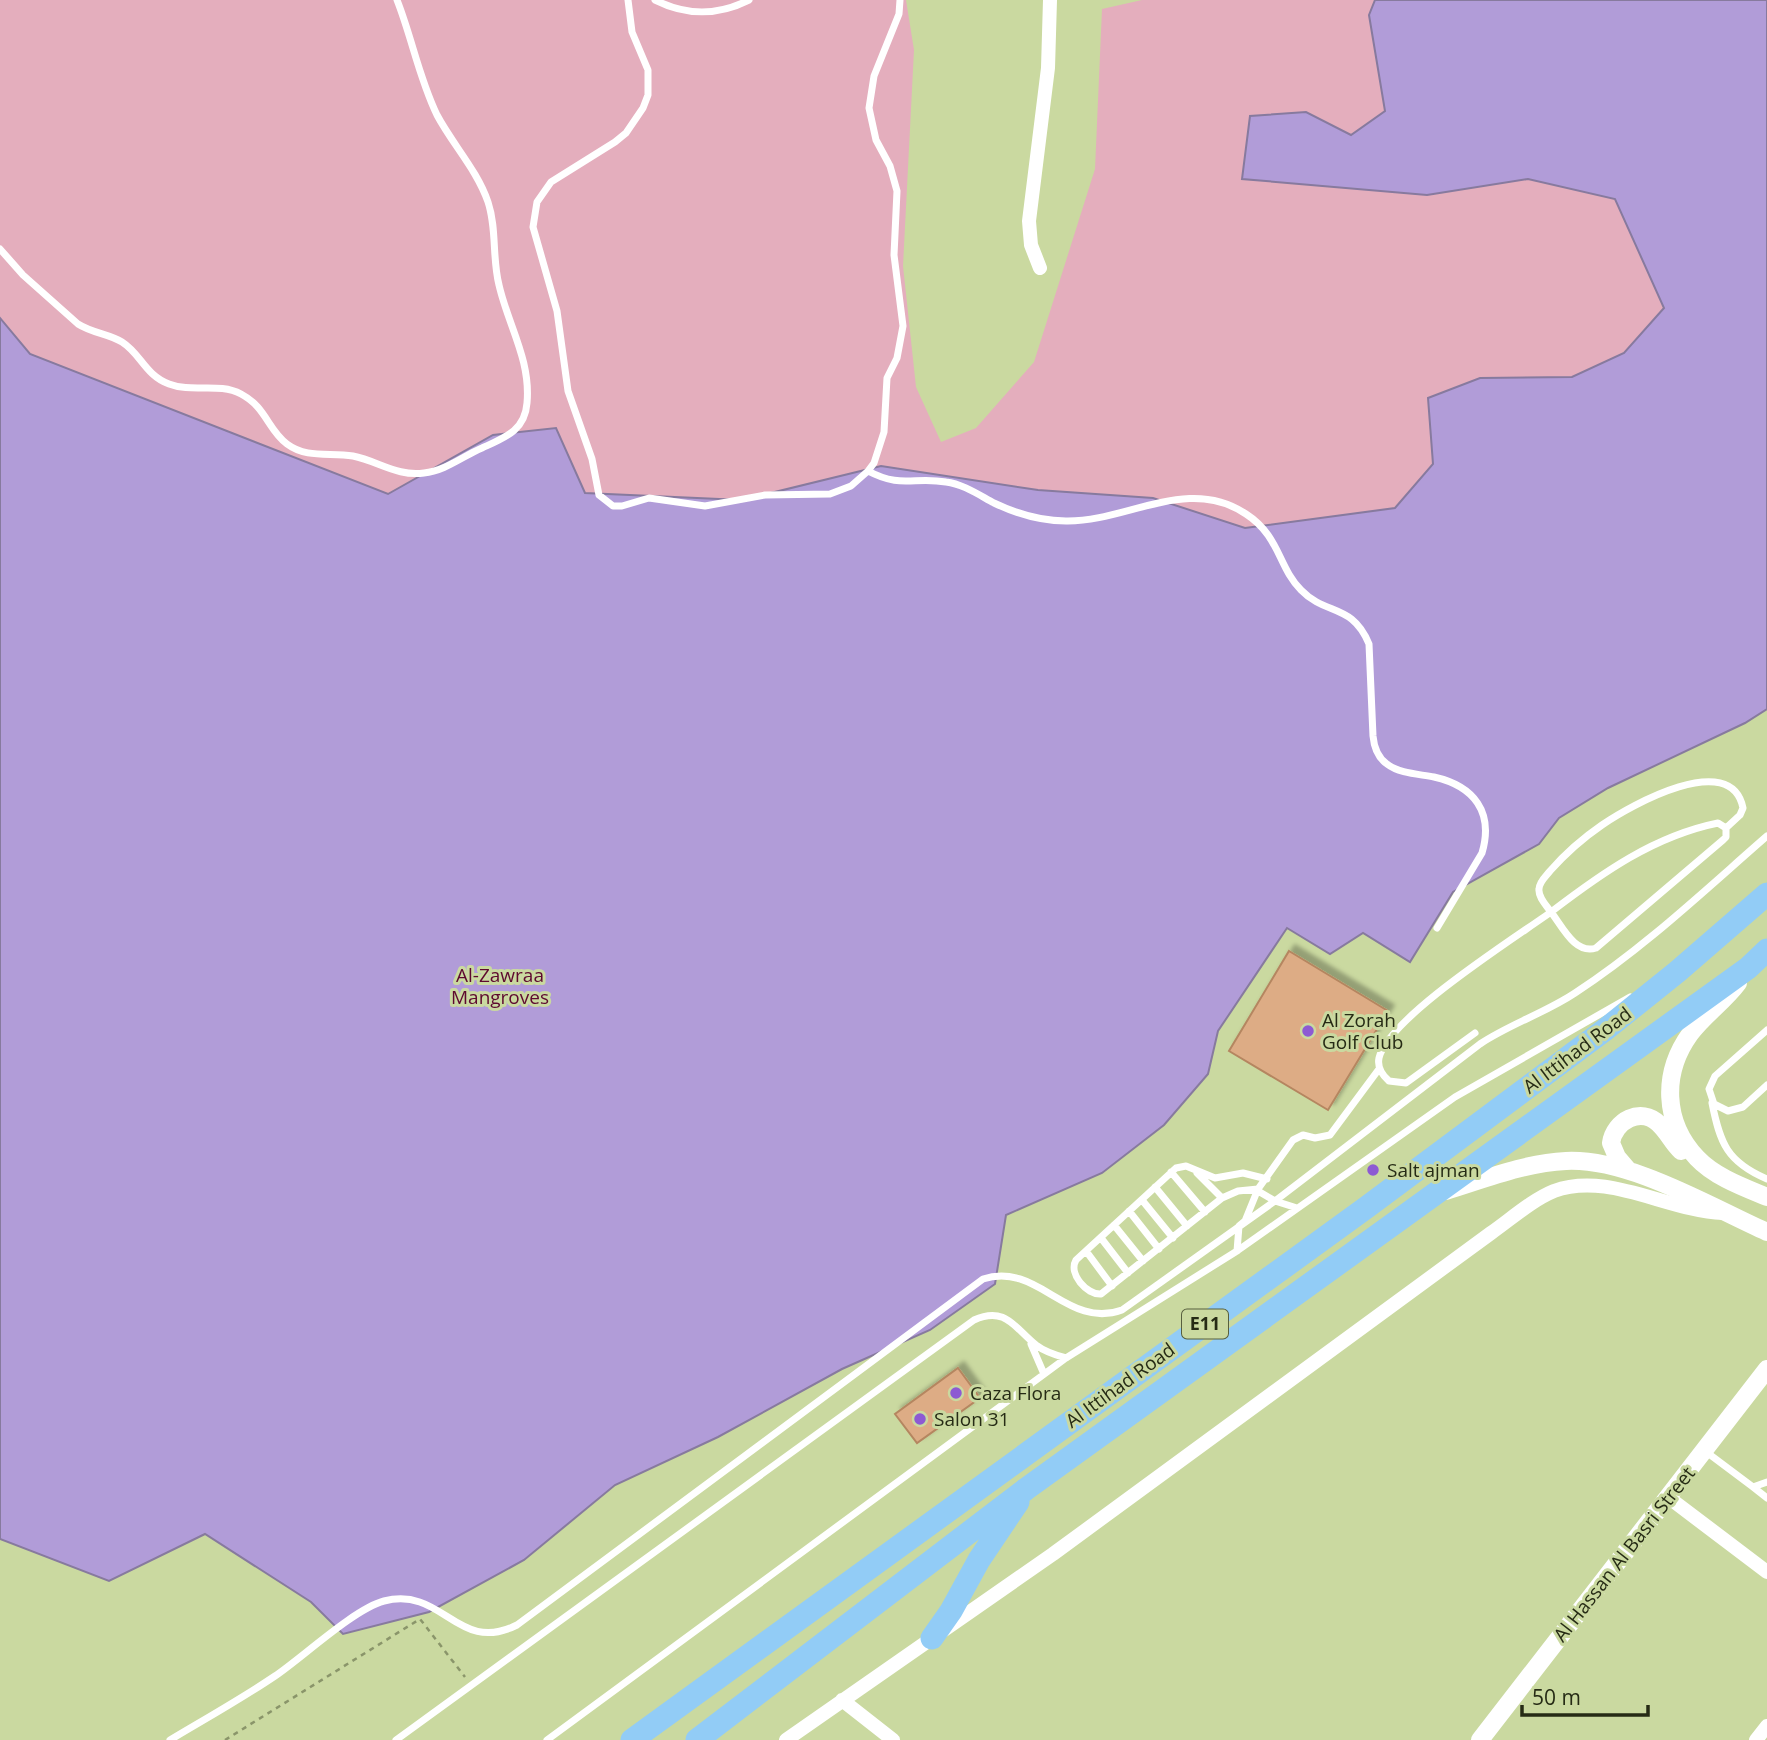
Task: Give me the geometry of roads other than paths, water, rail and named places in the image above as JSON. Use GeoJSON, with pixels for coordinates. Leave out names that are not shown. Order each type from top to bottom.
{"type":"FeatureCollection","features":[{"type":"Feature","properties":{"kind":"highway","name":"Al Ittihad Road"},"geometry":{"type":"LineString","coordinates":[[632,1740],[1367,1207],[1595,1037],[1677,972],[1767,894]]}},
{"type":"Feature","properties":{"kind":"highway","name":"Al Ittihad Road"},"geometry":{"type":"LineString","coordinates":[[697,1740],[1026,1489],[1748,968],[1767,950]]}},
{"type":"Feature","properties":{"kind":"highway"},"geometry":{"type":"LineString","coordinates":[[932,1638],[1026,1489]]}},
{"type":"Feature","properties":{"kind":"street"},"geometry":{"type":"LineString","coordinates":[[1040,268],[1031,245],[1029,221],[1048,68],[1050,0]]}},
{"type":"Feature","properties":{"kind":"street"},"geometry":{"type":"LineString","coordinates":[[1697,1158],[1681,1136],[1671,1113],[1670,1076],[1691,1032],[1729,995],[1748,968]]}},
{"type":"Feature","properties":{"kind":"street"},"geometry":{"type":"LineString","coordinates":[[1629,1171],[1617,1157],[1611,1143],[1618,1126],[1636,1117],[1648,1117],[1660,1124],[1680,1151],[1697,1158],[1720,1175],[1767,1197]]}},
{"type":"Feature","properties":{"kind":"street"},"geometry":{"type":"LineString","coordinates":[[1430,1196],[1519,1168],[1563,1161],[1586,1161],[1629,1171],[1767,1232]]}},
{"type":"Feature","properties":{"kind":"street"},"geometry":{"type":"LineString","coordinates":[[786,1740],[1053,1554],[1491,1233],[1552,1192],[1570,1186],[1590,1184],[1685,1209],[1723,1213]]}},
{"type":"Feature","properties":{"kind":"street","name":"Al Hassan Al Basri Street"},"geometry":{"type":"LineString","coordinates":[[1480,1740],[1767,1369]]}},
{"type":"Feature","properties":{"kind":"street"},"geometry":{"type":"LineString","coordinates":[[1668,1497],[1767,1572]]}},
{"type":"Feature","properties":{"kind":"street"},"geometry":{"type":"LineString","coordinates":[[842,1700],[893,1740]]}},
{"type":"Feature","properties":{"kind":"street"},"geometry":{"type":"LineString","coordinates":[[1756,1740],[1767,1726]]}},
{"type":"Feature","properties":{"kind":"lane"},"geometry":{"type":"LineString","coordinates":[[0,248],[23,275],[78,324],[122,342],[158,379],[184,388],[219,388],[239,393],[257,404],[276,433],[285,443],[297,450],[311,454],[356,456],[398,472],[425,473],[439,470],[504,439],[520,425],[525,415],[527,393],[520,347],[499,285],[493,222],[480,183],[434,106],[397,0]]}},
{"type":"Feature","properties":{"kind":"lane"},"geometry":{"type":"LineString","coordinates":[[628,0],[632,32],[648,70],[648,95],[643,108],[626,133],[615,142],[551,182],[543,191],[533,214],[535,239],[557,310],[568,391],[595,468],[599,495],[613,506],[649,498],[705,506],[765,495],[830,494],[851,486],[868,471],[880,448],[884,432],[887,378],[897,358],[903,326],[894,256],[897,191],[890,166],[876,140],[869,108],[874,76],[899,14],[900,0]]}},
{"type":"Feature","properties":{"kind":"lane"},"geometry":{"type":"LineString","coordinates":[[655,0],[677,10],[706,13],[735,7],[749,0]]}},
{"type":"Feature","properties":{"kind":"lane"},"geometry":{"type":"LineString","coordinates":[[868,471],[891,481],[930,481],[959,485],[1010,510],[1046,519],[1083,521],[1165,501],[1194,497],[1221,502],[1258,522],[1275,543],[1292,581],[1302,592],[1314,601],[1354,619],[1363,631],[1369,644],[1373,736],[1379,757],[1397,770],[1437,778],[1464,789],[1475,798],[1482,810],[1486,824],[1482,853],[1437,928]]}},
{"type":"Feature","properties":{"kind":"lane"},"geometry":{"type":"LineString","coordinates":[[1709,781],[1728,784],[1741,799],[1743,808],[1726,828],[1726,837],[1596,948],[1591,950],[1579,947],[1551,912],[1541,898],[1538,888],[1540,883],[1556,864],[1600,826],[1651,797],[1709,781]]}},
{"type":"Feature","properties":{"kind":"lane"},"geometry":{"type":"LineString","coordinates":[[1237,1251],[1239,1226],[1245,1221],[1258,1190],[1297,1136],[1322,1138],[1330,1135],[1379,1069],[1379,1057],[1385,1048],[1417,1010],[1606,870],[1648,847],[1693,828],[1718,823],[1726,828]]}},
{"type":"Feature","properties":{"kind":"lane"},"geometry":{"type":"LineString","coordinates":[[170,1740],[275,1676],[362,1611],[384,1601],[407,1599],[427,1603],[457,1624],[476,1632],[497,1633],[517,1625],[983,1279],[1001,1275],[1019,1278],[1081,1312],[1112,1314],[1130,1305],[1275,1201],[1480,1044],[1572,995],[1597,978],[1646,940],[1767,836]]}},
{"type":"Feature","properties":{"kind":"lane"},"geometry":{"type":"LineString","coordinates":[[547,1740],[1066,1358],[1237,1251],[1455,1097],[1677,972]]}},
{"type":"Feature","properties":{"kind":"lane"},"geometry":{"type":"LineString","coordinates":[[1767,1030],[1716,1076],[1711,1082],[1710,1097],[1717,1130],[1730,1155],[1751,1172],[1767,1179]]}},
{"type":"Feature","properties":{"kind":"lane"},"geometry":{"type":"LineString","coordinates":[[1379,1069],[1390,1081],[1406,1083],[1475,1033]]}},
{"type":"Feature","properties":{"kind":"lane"},"geometry":{"type":"LineString","coordinates":[[1710,1097],[1720,1109],[1736,1110],[1767,1085]]}},
{"type":"Feature","properties":{"kind":"lane"},"geometry":{"type":"LineString","coordinates":[[1267,1179],[1243,1173],[1214,1178],[1181,1166],[1171,1172],[1073,1263],[1074,1274],[1094,1294],[1101,1294],[1222,1198],[1238,1191],[1258,1190],[1275,1201],[1297,1208]]}},
{"type":"Feature","properties":{"kind":"lane"},"geometry":{"type":"LineString","coordinates":[[1192,1168],[1222,1198]]}},
{"type":"Feature","properties":{"kind":"lane"},"geometry":{"type":"LineString","coordinates":[[1171,1172],[1205,1212]]}},
{"type":"Feature","properties":{"kind":"lane"},"geometry":{"type":"LineString","coordinates":[[1155,1187],[1187,1226]]}},
{"type":"Feature","properties":{"kind":"lane"},"geometry":{"type":"LineString","coordinates":[[1142,1200],[1172,1238]]}},
{"type":"Feature","properties":{"kind":"lane"},"geometry":{"type":"LineString","coordinates":[[1129,1211],[1159,1249]]}},
{"type":"Feature","properties":{"kind":"lane"},"geometry":{"type":"LineString","coordinates":[[1114,1225],[1143,1261]]}},
{"type":"Feature","properties":{"kind":"lane"},"geometry":{"type":"LineString","coordinates":[[1101,1237],[1128,1273]]}},
{"type":"Feature","properties":{"kind":"lane"},"geometry":{"type":"LineString","coordinates":[[1086,1251],[1112,1286]]}},
{"type":"Feature","properties":{"kind":"lane"},"geometry":{"type":"LineString","coordinates":[[396,1740],[974,1320],[986,1315],[999,1315],[1038,1347],[1066,1358]]}},
{"type":"Feature","properties":{"kind":"lane"},"geometry":{"type":"LineString","coordinates":[[1025,1335],[1035,1350],[1044,1374]]}},
{"type":"Feature","properties":{"kind":"lane"},"geometry":{"type":"LineString","coordinates":[[1704,1450],[1767,1498]]}},
{"type":"Feature","properties":{"kind":"lane"},"geometry":{"type":"LineString","coordinates":[[1753,1487],[1767,1482]]}},
{"type":"Feature","properties":{"kind":"place","name":"Al Zorah Golf Club"},"geometry":{"type":"Point","coordinates":[1308,1031]}},
{"type":"Feature","properties":{"kind":"place","name":"Salt ajman"},"geometry":{"type":"Point","coordinates":[1373,1170]}},
{"type":"Feature","properties":{"kind":"place","name":"Caza Flora"},"geometry":{"type":"Point","coordinates":[956,1393]}},
{"type":"Feature","properties":{"kind":"place","name":"Salon 31"},"geometry":{"type":"Point","coordinates":[920,1419]}},
{"type":"Feature","properties":{"kind":"park label","name":"Al-Zawraa Mangroves"},"geometry":{"type":"Point","coordinates":[500,986]}}]}
